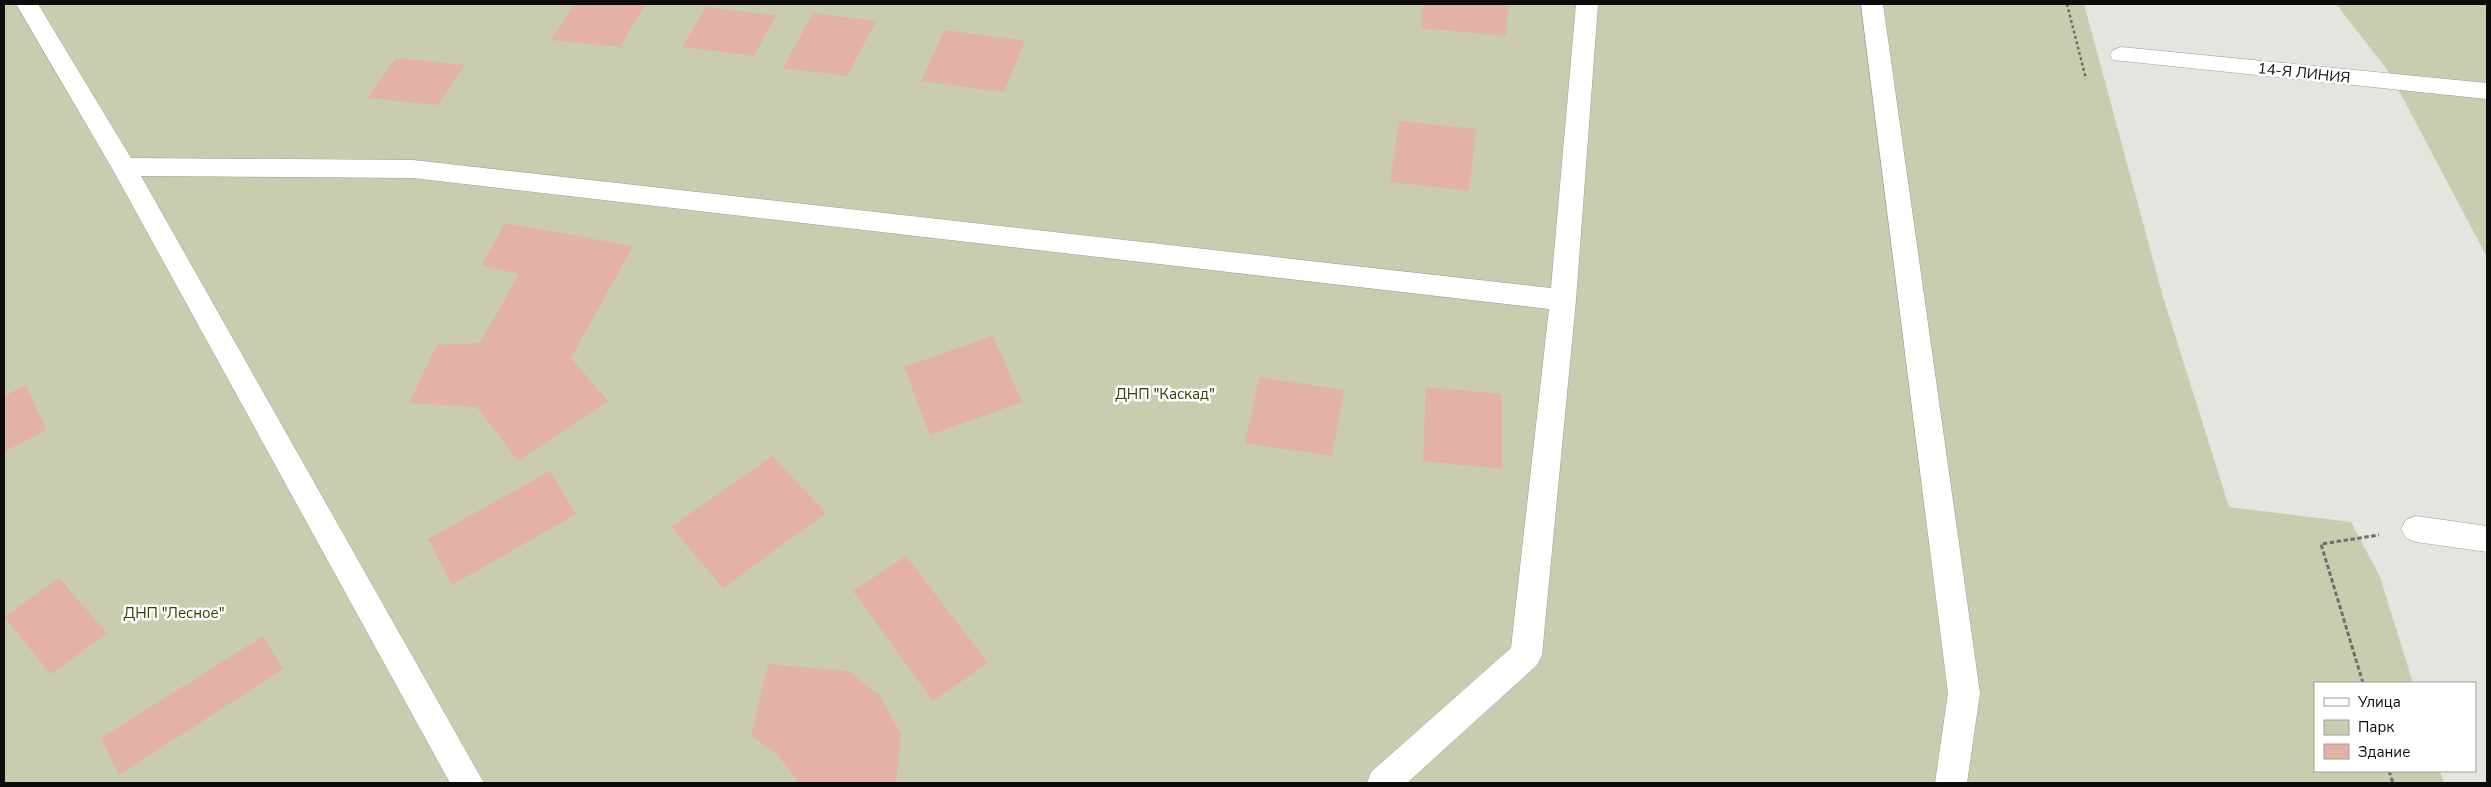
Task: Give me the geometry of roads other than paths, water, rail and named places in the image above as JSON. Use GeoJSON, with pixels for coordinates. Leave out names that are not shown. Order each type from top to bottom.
{"type":"FeatureCollection","features":[{"type":"Feature","properties":{"kind":"street"},"geometry":{"type":"LineString","coordinates":[[27,4],[124,167],[468,783]]}},
{"type":"Feature","properties":{"kind":"street"},"geometry":{"type":"LineString","coordinates":[[1384,783],[1526,656],[1563,300],[1587,4]]}},
{"type":"Feature","properties":{"kind":"street"},"geometry":{"type":"LineString","coordinates":[[1872,4],[1964,692],[1951,783]]}},
{"type":"Feature","properties":{"kind":"street","name":"14-Я ЛИНИЯ"},"geometry":{"type":"LineString","coordinates":[[2121,55],[2487,91]]}},
{"type":"Feature","properties":{"kind":"street"},"geometry":{"type":"LineString","coordinates":[[124,167],[414,169],[1563,300]]}},
{"type":"Feature","properties":{"kind":"street"},"geometry":{"type":"LineString","coordinates":[[2416,529],[2487,539]]}},
{"type":"Feature","properties":{"kind":"park label","name":"ДНП \"Каскад\""},"geometry":{"type":"Point","coordinates":[1165,394]}},
{"type":"Feature","properties":{"kind":"park label","name":"ДНП \"Лесное\""},"geometry":{"type":"Point","coordinates":[174,613]}}]}
